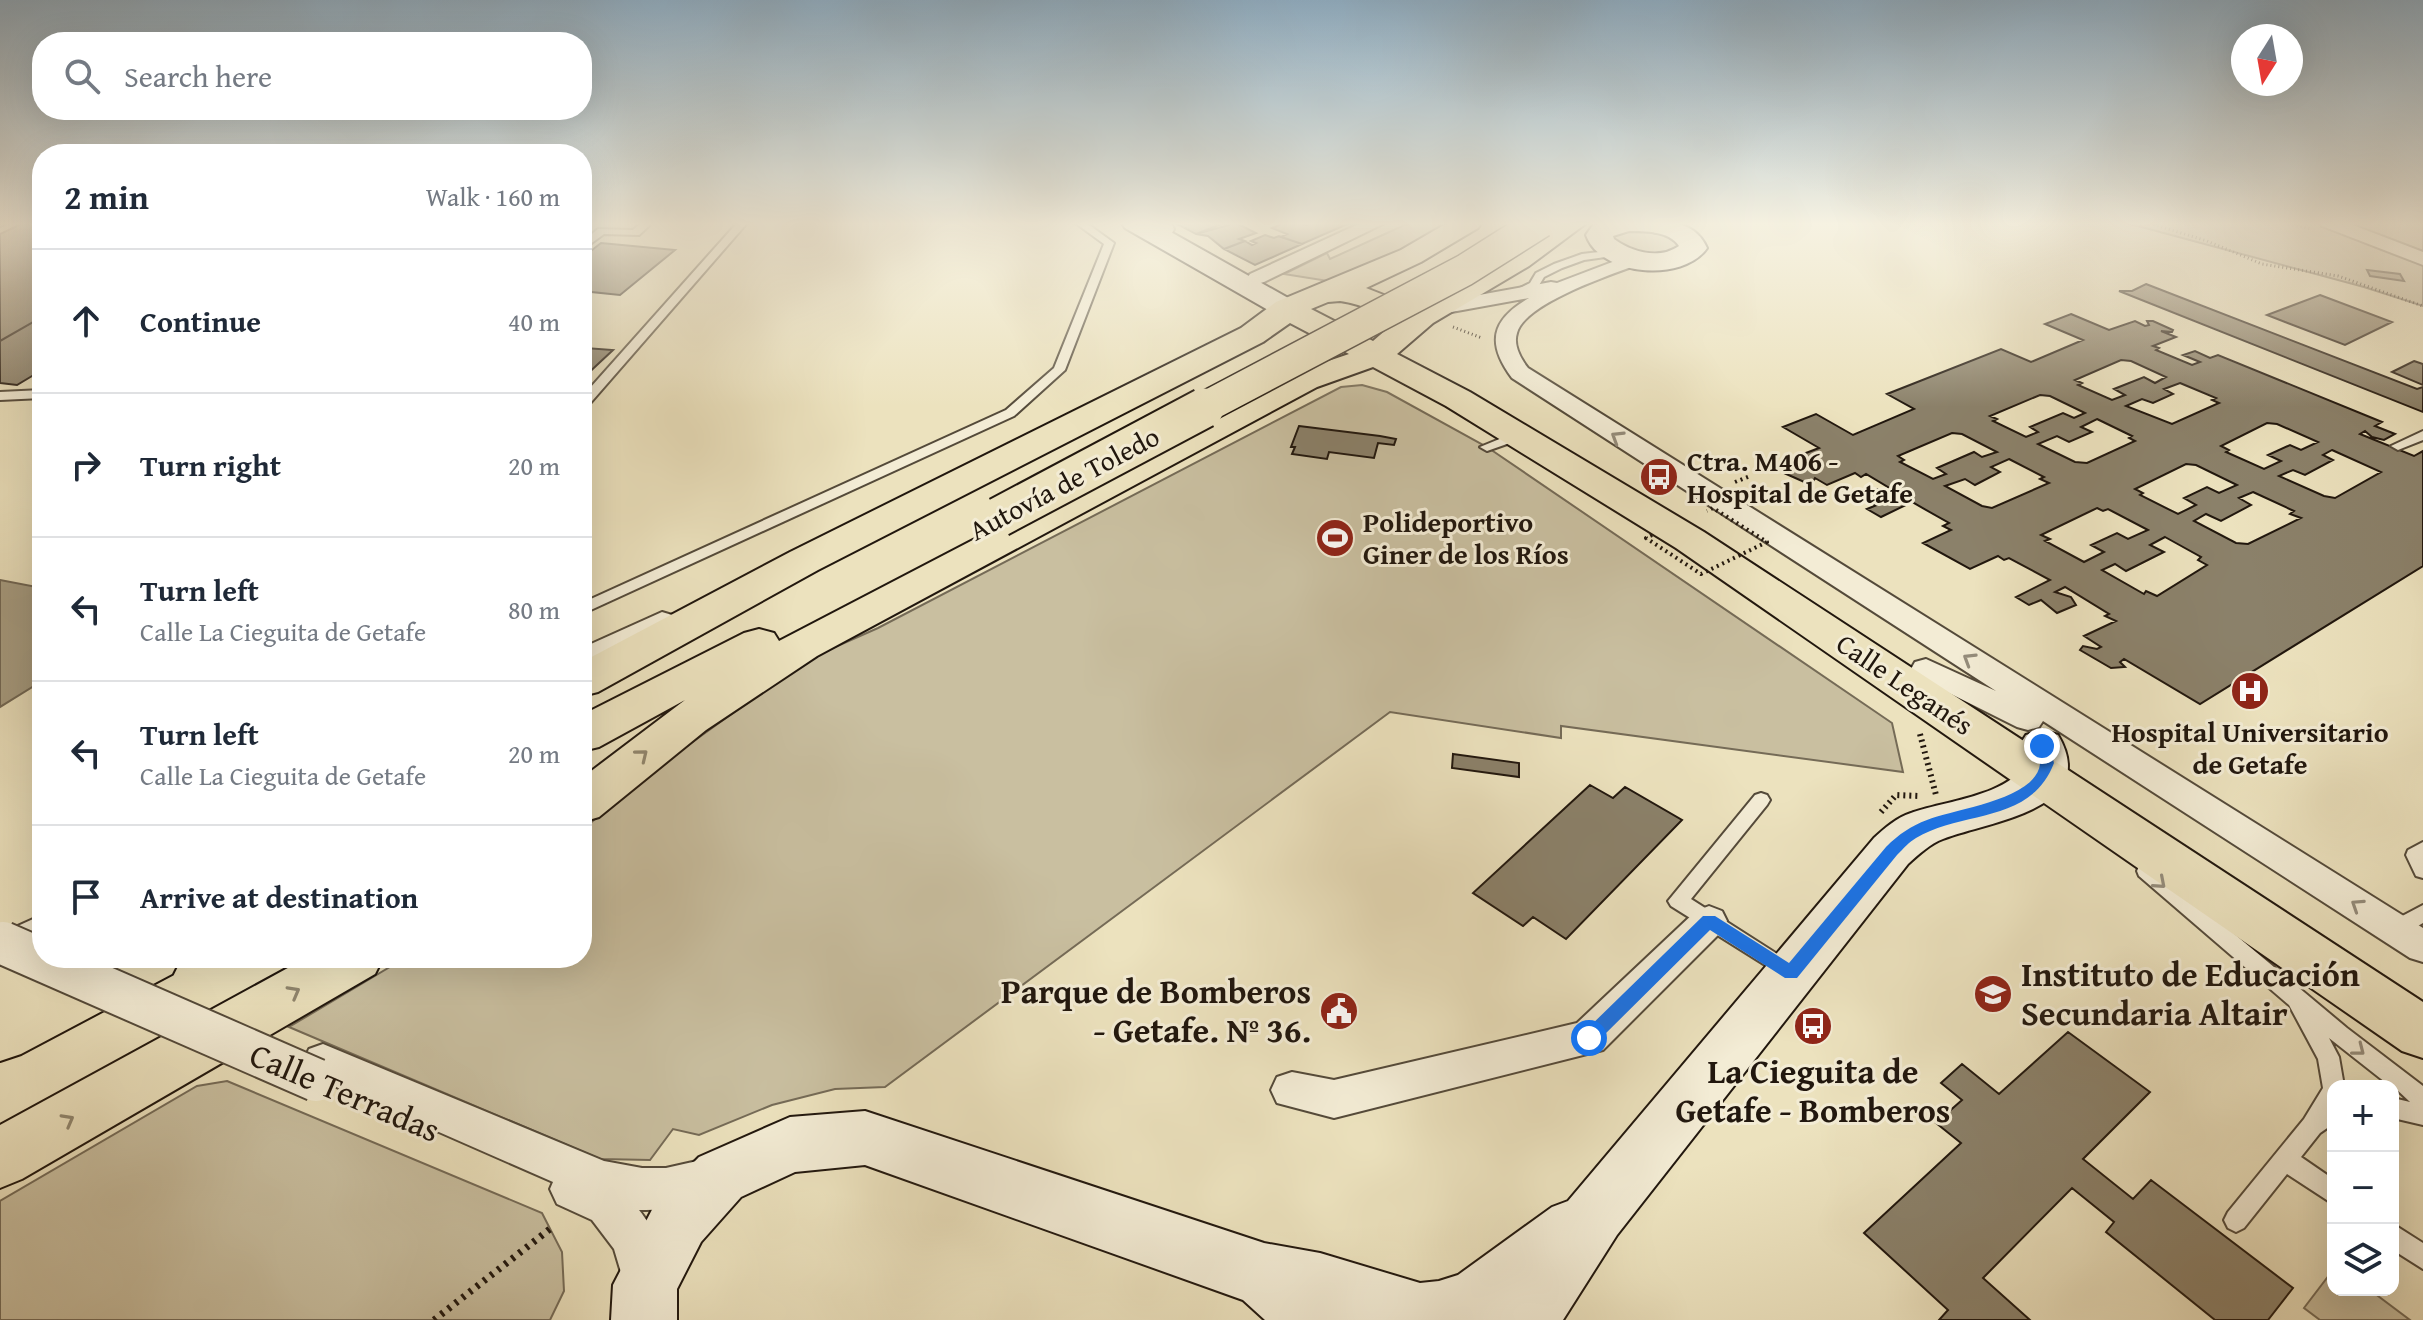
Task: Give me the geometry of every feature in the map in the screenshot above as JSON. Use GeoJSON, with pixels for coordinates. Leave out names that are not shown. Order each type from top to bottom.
{"type":"FeatureCollection","features":[{"type":"Feature","properties":{"kind":"highway"},"geometry":{"type":"LineString","coordinates":[[592,676],[804,561],[1300,305],[1348,284]]}},
{"type":"Feature","properties":{"kind":"highway","name":"Autovía de Toledo"},"geometry":{"type":"LineString","coordinates":[[592,729],[988,508],[1400,284]]}},
{"type":"Feature","properties":{"kind":"highway","name":"Autovía de Toledo"},"geometry":{"type":"LineString","coordinates":[[592,694],[988,508],[1438,284]]}},
{"type":"Feature","properties":{"kind":"highway"},"geometry":{"type":"LineString","coordinates":[[592,796],[690,719],[766,667],[831,629],[1280,392],[1382,347],[1441,316],[1486,284]]}},
{"type":"Feature","properties":{"kind":"highway","name":"Calle Leganés"},"geometry":{"type":"LineString","coordinates":[[1382,347],[1327,359],[1302,351],[1279,337],[1300,305],[1382,347],[1681,513],[1926,669],[2037,771],[2423,997]]}},
{"type":"Feature","properties":{"kind":"highway","name":"Calle Leganés"},"geometry":{"type":"LineString","coordinates":[[1382,347],[1503,441],[1690,540],[2423,1033]]}},
{"type":"Feature","properties":{"kind":"highway"},"geometry":{"type":"LineString","coordinates":[[0,994],[51,968]]}},
{"type":"Feature","properties":{"kind":"highway"},"geometry":{"type":"LineString","coordinates":[[0,1036],[133,968]]}},
{"type":"Feature","properties":{"kind":"highway"},"geometry":{"type":"LineString","coordinates":[[0,1158],[337,968]]}},
{"type":"Feature","properties":{"kind":"street","name":"Calle Leganés"},"geometry":{"type":"LineString","coordinates":[[1257,284],[1300,305]]}},
{"type":"Feature","properties":{"kind":"street","name":"Calle Leganés"},"geometry":{"type":"LineString","coordinates":[[1266,284],[1300,305]]}},
{"type":"Feature","properties":{"kind":"street","name":"Calle Leganés"},"geometry":{"type":"LineString","coordinates":[[1574,284],[1522,311],[1507,328],[1508,354],[1527,379],[2272,849],[2414,930]]}},
{"type":"Feature","properties":{"kind":"street"},"geometry":{"type":"LineString","coordinates":[[1441,316],[1517,292],[1568,287]]}},
{"type":"Feature","properties":{"kind":"street"},"geometry":{"type":"LineString","coordinates":[[592,655],[678,614],[804,561]]}},
{"type":"Feature","properties":{"kind":"street","name":"Calle Leganés"},"geometry":{"type":"LineString","coordinates":[[1926,669],[2011,708],[2202,826],[2272,849]]}},
{"type":"Feature","properties":{"kind":"street"},"geometry":{"type":"LineString","coordinates":[[1521,1320],[1552,1282],[1595,1214],[1891,851],[1908,835],[1933,823],[1996,807],[2037,771]]}},
{"type":"Feature","properties":{"kind":"street"},"geometry":{"type":"LineString","coordinates":[[0,921],[32,935]]}},
{"type":"Feature","properties":{"kind":"street"},"geometry":{"type":"LineString","coordinates":[[1292,1090],[1334,1099],[1589,1038],[1709,921]]}},
{"type":"Feature","properties":{"kind":"street"},"geometry":{"type":"LineString","coordinates":[[0,951],[32,935]]}},
{"type":"Feature","properties":{"kind":"street","name":"Calle Terradas"},"geometry":{"type":"LineString","coordinates":[[0,942],[32,955]]}},
{"type":"Feature","properties":{"kind":"street","name":"Calle Terradas"},"geometry":{"type":"LineString","coordinates":[[64,968],[319,1071],[629,1190],[663,1192],[720,1177]]}},
{"type":"Feature","properties":{"kind":"street","name":"Calle Terradas"},"geometry":{"type":"LineString","coordinates":[[104,968],[608,1205],[634,1239],[645,1303]]}},
{"type":"Feature","properties":{"kind":"street"},"geometry":{"type":"LineString","coordinates":[[645,1303],[679,1221],[720,1177],[790,1145],[865,1138],[1263,1275],[1320,1285],[1420,1316],[1439,1314],[1475,1303],[1595,1214]]}},
{"type":"Feature","properties":{"kind":"street"},"geometry":{"type":"LineString","coordinates":[[1263,1275],[1314,1320]]}},
{"type":"Feature","properties":{"kind":"lane"},"geometry":{"type":"LineString","coordinates":[[592,394],[689,284]]}},
{"type":"Feature","properties":{"kind":"lane"},"geometry":{"type":"LineString","coordinates":[[592,604],[1010,413],[1059,370],[1093,284]]}},
{"type":"Feature","properties":{"kind":"lane"},"geometry":{"type":"LineString","coordinates":[[1517,292],[1535,284]]}},
{"type":"Feature","properties":{"kind":"lane"},"geometry":{"type":"LineString","coordinates":[[0,396],[32,394]]}},
{"type":"Feature","properties":{"kind":"lane"},"geometry":{"type":"LineString","coordinates":[[2398,446],[2423,435]]}},
{"type":"Feature","properties":{"kind":"lane"},"geometry":{"type":"LineString","coordinates":[[2037,771],[2295,997],[2423,1099]]}},
{"type":"Feature","properties":{"kind":"lane"},"geometry":{"type":"LineString","coordinates":[[1761,800],[1678,901],[1791,973]]}},
{"type":"Feature","properties":{"kind":"lane"},"geometry":{"type":"LineString","coordinates":[[2423,849],[2415,855],[2423,871]]}},
{"type":"Feature","properties":{"kind":"lane"},"geometry":{"type":"LineString","coordinates":[[2295,997],[2328,1057],[2332,1080]]}},
{"type":"Feature","properties":{"kind":"lane"},"geometry":{"type":"LineString","coordinates":[[2236,1220],[2312,1126],[2327,1102]]}},
{"type":"Feature","properties":{"kind":"lane"},"geometry":{"type":"LineString","coordinates":[[2399,1109],[2423,1115]]}},
{"type":"Feature","properties":{"kind":"lane"},"geometry":{"type":"LineString","coordinates":[[2312,1126],[2327,1115]]}},
{"type":"Feature","properties":{"kind":"lane"},"geometry":{"type":"LineString","coordinates":[[2285,1159],[2327,1189]]}},
{"type":"Feature","properties":{"kind":"lane"},"geometry":{"type":"LineString","coordinates":[[2399,1240],[2423,1257]]}},
{"type":"Feature","properties":{"kind":"path"},"geometry":{"type":"LineString","coordinates":[[2360,284],[2423,306]]}},
{"type":"Feature","properties":{"kind":"path"},"geometry":{"type":"LineString","coordinates":[[1441,316],[1482,338]]}},
{"type":"Feature","properties":{"kind":"path"},"geometry":{"type":"LineString","coordinates":[[1652,535],[1646,538],[1701,574],[1767,542],[1713,508],[1707,511]]}},
{"type":"Feature","properties":{"kind":"path"},"geometry":{"type":"LineString","coordinates":[[1635,537],[1700,582]]}},
{"type":"Feature","properties":{"kind":"path"},"geometry":{"type":"LineString","coordinates":[[1908,726],[1932,742]]}},
{"type":"Feature","properties":{"kind":"path"},"geometry":{"type":"LineString","coordinates":[[434,1320],[550,1229]]}},
{"type":"Feature","properties":{"kind":"shaded area"},"geometry":{"type":"Polygon","coordinates":[[[2351,284],[2423,284],[2423,306],[2351,284]]]}},
{"type":"Feature","properties":{"kind":"shaded area"},"geometry":{"type":"Polygon","coordinates":[[[1362,385],[1387,392],[1487,447],[1892,723],[1903,772],[1561,726],[1561,738],[1390,712],[885,1087],[835,1089],[772,1105],[699,1135],[673,1129],[650,1160],[600,1159],[289,1027],[388,968],[592,968],[592,822],[655,769],[808,659],[878,628],[1341,387],[1362,385]]]}},
{"type":"Feature","properties":{"kind":"shaded area"},"geometry":{"type":"Polygon","coordinates":[[[0,580],[32,586],[32,687],[0,707],[0,580]]]}},
{"type":"Feature","properties":{"kind":"shaded area"},"geometry":{"type":"Polygon","coordinates":[[[227,1081],[542,1213],[562,1252],[564,1291],[550,1320],[0,1320],[0,1201],[197,1086],[227,1081]]]}},
{"type":"Feature","properties":{"kind":"shaded area"},"geometry":{"type":"Polygon","coordinates":[[[2327,1278],[2327,1296],[2378,1296],[2410,1320],[2320,1320],[2304,1308],[2327,1278]]]}},
{"type":"Feature","properties":{"kind":"building"},"geometry":{"type":"Polygon","coordinates":[[[0,284],[32,284],[32,323],[0,341],[0,284]]]}},
{"type":"Feature","properties":{"kind":"building"},"geometry":{"type":"Polygon","coordinates":[[[592,284],[634,284],[620,295],[592,292],[592,284]]]}},
{"type":"Feature","properties":{"kind":"building"},"geometry":{"type":"Polygon","coordinates":[[[2146,284],[2417,389],[2423,387],[2423,412],[2119,291],[2132,291],[2146,284]]]}},
{"type":"Feature","properties":{"kind":"building"},"geometry":{"type":"Polygon","coordinates":[[[2320,295],[2392,322],[2345,345],[2267,315],[2320,295]]]}},
{"type":"Feature","properties":{"kind":"building"},"geometry":{"type":"Polygon","coordinates":[[[2071,314],[2109,330],[2135,321],[2145,326],[2149,325],[2147,321],[2153,321],[2173,330],[2161,331],[2176,337],[2153,346],[2159,348],[2156,350],[2192,365],[2200,362],[2183,355],[2195,351],[2210,358],[2218,355],[2382,422],[2375,426],[2395,434],[2384,440],[2372,437],[2365,431],[2360,434],[2414,456],[2423,451],[2423,566],[2200,704],[2124,659],[2120,662],[2125,667],[2111,668],[2080,650],[2083,646],[2101,647],[2084,636],[2116,621],[2065,587],[2055,592],[2071,597],[2076,605],[2057,613],[2041,600],[2029,605],[2016,597],[2050,580],[2009,558],[2004,560],[1998,556],[1970,569],[1923,543],[1951,530],[1943,526],[1949,523],[1912,502],[1881,517],[1867,509],[1877,505],[1858,500],[1859,497],[1876,489],[1884,489],[1893,499],[1901,495],[1866,474],[1861,477],[1855,473],[1827,485],[1815,478],[1811,485],[1784,473],[1784,469],[1799,469],[1785,461],[1819,448],[1783,427],[1816,414],[1853,435],[1914,409],[1887,394],[2001,349],[2031,362],[2083,340],[2045,324],[2071,314]],[[2121,360],[2075,380],[2082,383],[2078,385],[2112,400],[2125,395],[2114,389],[2144,377],[2155,383],[2166,377],[2131,361],[2121,360]],[[2180,383],[2164,389],[2173,394],[2153,403],[2142,399],[2126,406],[2172,424],[2219,403],[2212,400],[2216,398],[2180,383]],[[2040,395],[1990,416],[1997,419],[1993,421],[2026,437],[2038,432],[2030,427],[2063,413],[2074,418],[2085,413],[2050,396],[2040,395]],[[2097,419],[2081,427],[2092,432],[2069,442],[2057,436],[2038,444],[2075,462],[2087,463],[2135,441],[2129,438],[2132,436],[2097,419]],[[2267,423],[2221,446],[2229,450],[2226,452],[2264,469],[2281,461],[2268,455],[2290,445],[2301,450],[2318,442],[2277,424],[2267,423]],[[1952,433],[1898,456],[1904,460],[1900,462],[1933,479],[1946,474],[1937,468],[1974,452],[1982,457],[1997,452],[1962,434],[1952,433]],[[2332,450],[2323,455],[2333,460],[2305,475],[2293,470],[2279,476],[2335,498],[2381,472],[2332,450]],[[2009,459],[1991,467],[2000,472],[1975,485],[1965,479],[1945,486],[1982,506],[1992,508],[2049,483],[2040,479],[2044,477],[2009,459]],[[2186,464],[2135,489],[2143,493],[2140,495],[2178,514],[2196,505],[2184,498],[2207,487],[2219,493],[2237,485],[2196,465],[2186,464]],[[2253,492],[2239,498],[2251,505],[2221,521],[2206,514],[2194,521],[2236,543],[2248,544],[2301,518],[2290,514],[2294,511],[2253,492]],[[2097,508],[2041,535],[2050,539],[2045,541],[2084,562],[2104,552],[2091,545],[2117,533],[2128,539],[2148,530],[2108,509],[2103,511],[2097,508]],[[2165,537],[2150,545],[2164,552],[2126,571],[2115,564],[2102,570],[2144,594],[2146,591],[2157,596],[2207,565],[2198,560],[2201,557],[2165,537]]]}},
{"type":"Feature","properties":{"kind":"building"},"geometry":{"type":"Polygon","coordinates":[[[32,323],[32,376],[17,385],[0,383],[0,341],[32,323]]]}},
{"type":"Feature","properties":{"kind":"building"},"geometry":{"type":"Polygon","coordinates":[[[592,348],[613,350],[592,370],[592,348]]]}},
{"type":"Feature","properties":{"kind":"building"},"geometry":{"type":"Polygon","coordinates":[[[2414,361],[2423,364],[2423,385],[2392,372],[2414,361]]]}},
{"type":"Feature","properties":{"kind":"building"},"geometry":{"type":"Polygon","coordinates":[[[1299,426],[1396,439],[1394,445],[1378,443],[1374,458],[1329,452],[1327,459],[1292,454],[1295,447],[1291,447],[1299,426]]]}},
{"type":"Feature","properties":{"kind":"building"},"geometry":{"type":"Polygon","coordinates":[[[1453,754],[1519,763],[1519,777],[1452,768],[1453,754]]]}},
{"type":"Feature","properties":{"kind":"building"},"geometry":{"type":"Polygon","coordinates":[[[1590,785],[1613,798],[1625,787],[1682,820],[1566,939],[1533,917],[1523,926],[1473,893],[1590,785]]]}},
{"type":"Feature","properties":{"kind":"building"},"geometry":{"type":"Polygon","coordinates":[[[2068,1032],[2150,1092],[2083,1159],[2133,1199],[2151,1180],[2293,1288],[2268,1320],[2215,1320],[2106,1232],[2114,1222],[2072,1188],[1983,1278],[2030,1320],[1939,1320],[1948,1310],[1864,1233],[1961,1143],[1936,1123],[1962,1100],[1941,1083],[1962,1064],[1999,1094],[2068,1032]]]}},
{"type":"Feature","properties":{"kind":"place","name":"Ctra. M406 - Hospital de Getafe"},"geometry":{"type":"Point","coordinates":[1659,477]}},
{"type":"Feature","properties":{"kind":"place","name":"Polideportivo Giner de los Ríos"},"geometry":{"type":"Point","coordinates":[1335,538]}},
{"type":"Feature","properties":{"kind":"place","name":"Hospital Universitario de Getafe"},"geometry":{"type":"Point","coordinates":[2250,691]}},
{"type":"Feature","properties":{"kind":"place","name":"Instituto de Educación Secundaria Altair"},"geometry":{"type":"Point","coordinates":[1993,994]}},
{"type":"Feature","properties":{"kind":"place","name":"Parque de Bomberos - Getafe. Nº 36."},"geometry":{"type":"Point","coordinates":[1339,1011]}},
{"type":"Feature","properties":{"kind":"place","name":"La Cieguita de Getafe - Bomberos"},"geometry":{"type":"Point","coordinates":[1813,1026]}},
{"type":"Feature","properties":{"kind":"route"},"geometry":{"type":"LineString","coordinates":[[1589,1038],[1709,921],[1791,973],[1891,851],[1908,835],[1933,823],[1961,818],[2020,796],[2042,778],[2047,763],[2042,746]]}}]}
